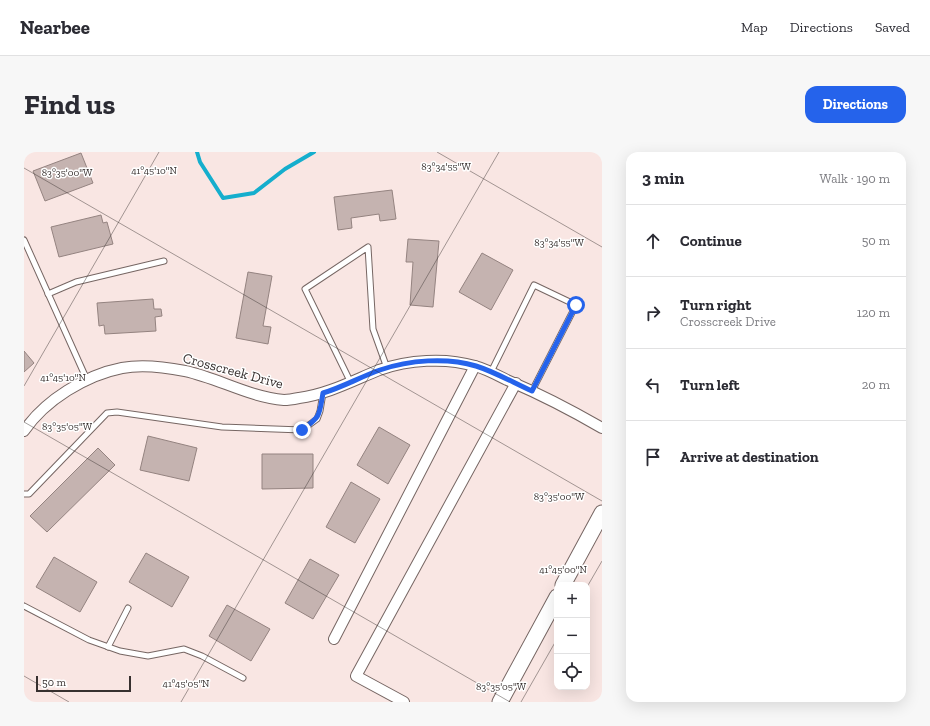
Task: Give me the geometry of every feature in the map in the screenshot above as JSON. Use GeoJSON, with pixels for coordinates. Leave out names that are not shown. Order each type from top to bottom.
{"type":"FeatureCollection","features":[{"type":"Feature","properties":{"kind":"main road"},"geometry":{"type":"LineString","coordinates":[[565,582],[602,513]]}},
{"type":"Feature","properties":{"kind":"main road"},"geometry":{"type":"LineString","coordinates":[[500,702],[554,603]]}},
{"type":"Feature","properties":{"kind":"street","name":"Crosscreek Drive"},"geometry":{"type":"LineString","coordinates":[[24,431],[30,422],[49,404],[72,388],[87,380],[122,368],[148,366],[185,371],[258,395],[286,400],[323,393],[387,368],[402,364],[432,361],[455,362],[475,366],[491,372],[551,400],[602,428]]}},
{"type":"Feature","properties":{"kind":"street"},"geometry":{"type":"LineString","coordinates":[[334,639],[475,366]]}},
{"type":"Feature","properties":{"kind":"street"},"geometry":{"type":"LineString","coordinates":[[404,702],[356,676],[516,384]]}},
{"type":"Feature","properties":{"kind":"lane"},"geometry":{"type":"LineString","coordinates":[[24,240],[87,380]]}},
{"type":"Feature","properties":{"kind":"lane"},"geometry":{"type":"LineString","coordinates":[[351,383],[304,289],[368,247],[373,329],[387,368]]}},
{"type":"Feature","properties":{"kind":"lane"},"geometry":{"type":"LineString","coordinates":[[48,294],[76,282],[164,261]]}},
{"type":"Feature","properties":{"kind":"lane"},"geometry":{"type":"LineString","coordinates":[[491,372],[534,284],[576,305],[532,391]]}},
{"type":"Feature","properties":{"kind":"lane"},"geometry":{"type":"LineString","coordinates":[[24,494],[29,494],[107,413],[117,412],[222,427],[302,430],[317,419],[323,393]]}},
{"type":"Feature","properties":{"kind":"lane"},"geometry":{"type":"LineString","coordinates":[[24,606],[89,640],[120,651],[148,656],[184,649],[202,656],[244,678]]}},
{"type":"Feature","properties":{"kind":"lane"},"geometry":{"type":"LineString","coordinates":[[108,646],[128,608]]}},
{"type":"Feature","properties":{"kind":"building"},"geometry":{"type":"Polygon","coordinates":[[[81,153],[93,183],[45,201],[33,171],[81,153]]]}},
{"type":"Feature","properties":{"kind":"building"},"geometry":{"type":"Polygon","coordinates":[[[392,190],[396,219],[380,221],[379,214],[351,218],[352,228],[338,230],[334,197],[392,190]]]}},
{"type":"Feature","properties":{"kind":"building"},"geometry":{"type":"Polygon","coordinates":[[[101,215],[103,223],[107,222],[113,244],[59,257],[51,227],[101,215]]]}},
{"type":"Feature","properties":{"kind":"building"},"geometry":{"type":"Polygon","coordinates":[[[408,239],[439,241],[433,307],[410,305],[413,262],[406,262],[408,239]]]}},
{"type":"Feature","properties":{"kind":"building"},"geometry":{"type":"Polygon","coordinates":[[[482,253],[513,270],[491,310],[459,292],[482,253]]]}},
{"type":"Feature","properties":{"kind":"building"},"geometry":{"type":"Polygon","coordinates":[[[248,272],[272,276],[263,326],[271,327],[268,344],[236,338],[248,272]]]}},
{"type":"Feature","properties":{"kind":"building"},"geometry":{"type":"Polygon","coordinates":[[[153,299],[154,309],[161,309],[162,316],[155,317],[156,331],[105,334],[104,325],[99,326],[97,303],[153,299]]]}},
{"type":"Feature","properties":{"kind":"building"},"geometry":{"type":"Polygon","coordinates":[[[24,351],[34,363],[24,372],[24,351]]]}},
{"type":"Feature","properties":{"kind":"building"},"geometry":{"type":"Polygon","coordinates":[[[379,427],[410,445],[388,484],[357,465],[379,427]]]}},
{"type":"Feature","properties":{"kind":"building"},"geometry":{"type":"Polygon","coordinates":[[[148,436],[197,448],[189,481],[140,470],[148,436]]]}},
{"type":"Feature","properties":{"kind":"building"},"geometry":{"type":"Polygon","coordinates":[[[98,448],[115,465],[47,532],[30,516],[98,448]]]}},
{"type":"Feature","properties":{"kind":"building"},"geometry":{"type":"Polygon","coordinates":[[[262,454],[313,454],[313,488],[262,489],[262,454]]]}},
{"type":"Feature","properties":{"kind":"building"},"geometry":{"type":"Polygon","coordinates":[[[351,482],[380,499],[355,543],[326,527],[351,482]]]}},
{"type":"Feature","properties":{"kind":"building"},"geometry":{"type":"Polygon","coordinates":[[[146,553],[189,577],[172,607],[129,582],[146,553]]]}},
{"type":"Feature","properties":{"kind":"building"},"geometry":{"type":"Polygon","coordinates":[[[54,557],[97,582],[80,612],[36,587],[54,557]]]}},
{"type":"Feature","properties":{"kind":"building"},"geometry":{"type":"Polygon","coordinates":[[[310,559],[339,575],[313,619],[285,603],[310,559]]]}},
{"type":"Feature","properties":{"kind":"building"},"geometry":{"type":"Polygon","coordinates":[[[227,605],[270,629],[251,661],[209,636],[227,605]]]}},
{"type":"Feature","properties":{"kind":"waterway"},"geometry":{"type":"LineString","coordinates":[[197,152],[200,162],[223,198],[254,193],[285,169],[314,152]]}},
{"type":"Feature","properties":{"kind":"route"},"geometry":{"type":"LineString","coordinates":[[302,430],[317,419],[323,393],[337,389],[380,370],[402,364],[432,361],[455,362],[475,366],[532,391],[576,305]]}}]}
